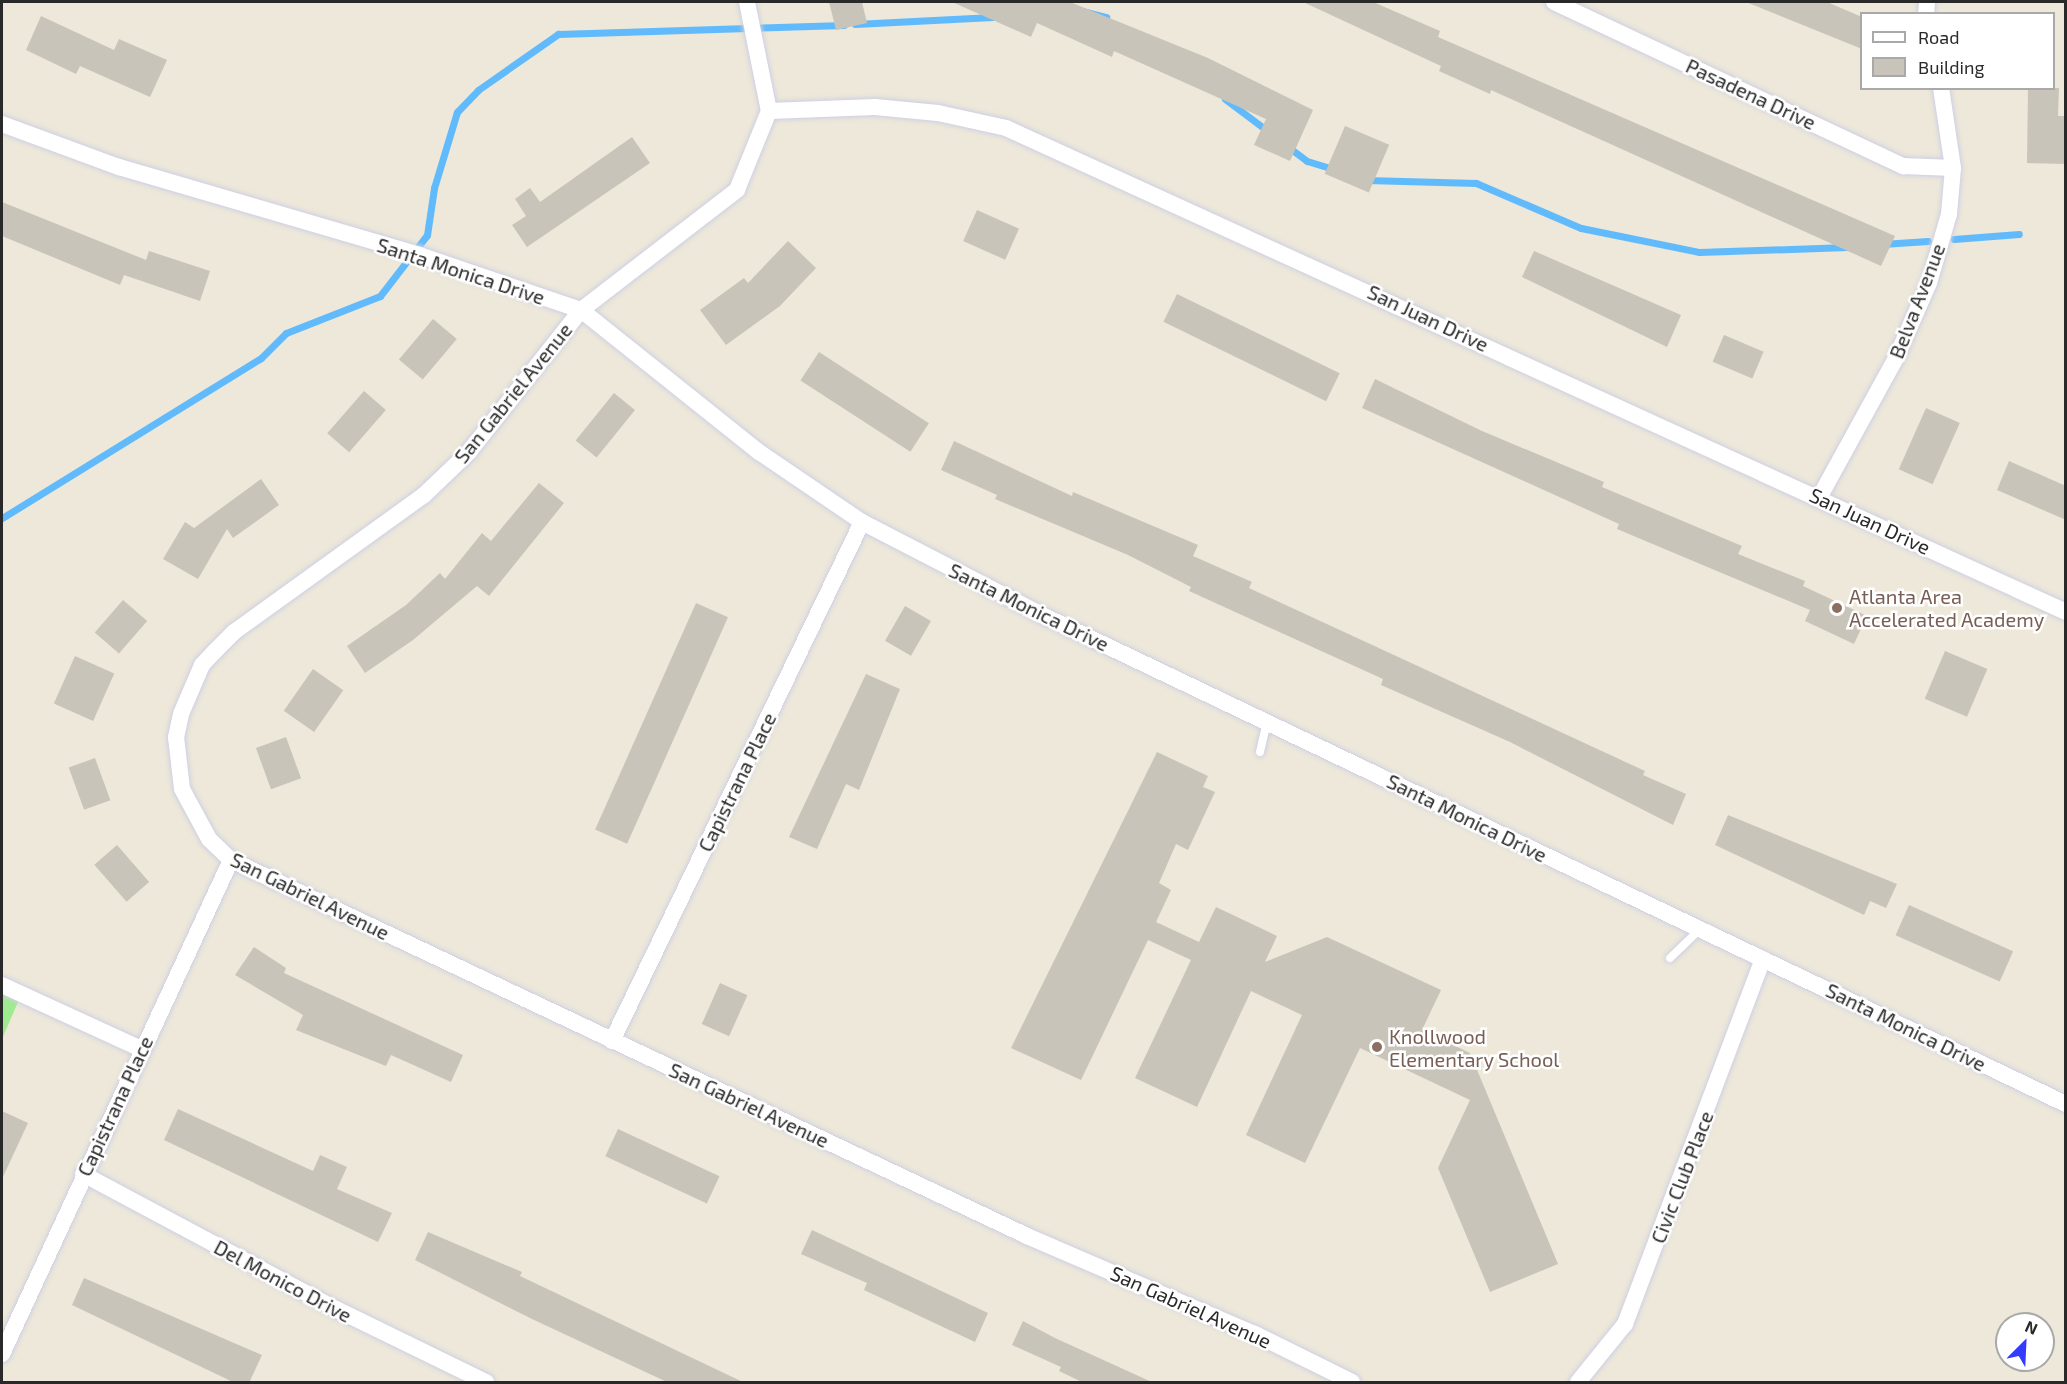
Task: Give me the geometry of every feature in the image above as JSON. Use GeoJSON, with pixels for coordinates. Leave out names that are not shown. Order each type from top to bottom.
{"type":"FeatureCollection","features":[{"type":"Feature","properties":{"kind":"street"},"geometry":{"type":"LineString","coordinates":[[747,2],[770,111]]}},
{"type":"Feature","properties":{"kind":"street","name":"Pasadena Drive"},"geometry":{"type":"LineString","coordinates":[[1554,2],[1903,166],[1953,168]]}},
{"type":"Feature","properties":{"kind":"street","name":"Belva Avenue"},"geometry":{"type":"LineString","coordinates":[[1819,498],[1896,358],[1929,283],[1949,214],[1953,168],[1941,90]]}},
{"type":"Feature","properties":{"kind":"street","name":"San Juan Drive"},"geometry":{"type":"LineString","coordinates":[[770,111],[875,107],[938,113],[1006,128],[2066,612]]}},
{"type":"Feature","properties":{"kind":"street","name":"San Gabriel Avenue"},"geometry":{"type":"LineString","coordinates":[[770,111],[737,190],[581,310],[468,452],[424,495],[234,632],[202,665],[180,714],[177,767],[195,818],[231,860],[612,1041],[1352,1383]]}},
{"type":"Feature","properties":{"kind":"street","name":"Santa Monica Drive"},"geometry":{"type":"LineString","coordinates":[[2,124],[119,167],[419,255],[581,310],[759,452],[862,522],[1267,722],[2066,1104]]}},
{"type":"Feature","properties":{"kind":"street","name":"Capistrana Place"},"geometry":{"type":"LineString","coordinates":[[612,1041],[862,522]]}},
{"type":"Feature","properties":{"kind":"street","name":"Capistrana Place"},"geometry":{"type":"LineString","coordinates":[[2,1354],[83,1174],[231,860]]}},
{"type":"Feature","properties":{"kind":"street","name":"Civic Club Place"},"geometry":{"type":"LineString","coordinates":[[1578,1383],[1625,1324],[1763,959]]}},
{"type":"Feature","properties":{"kind":"street"},"geometry":{"type":"LineString","coordinates":[[2,985],[141,1049]]}},
{"type":"Feature","properties":{"kind":"street","name":"Del Monico Drive"},"geometry":{"type":"LineString","coordinates":[[83,1174],[336,1310],[486,1383]]}},
{"type":"Feature","properties":{"kind":"lane"},"geometry":{"type":"LineString","coordinates":[[1260,752],[1267,722]]}},
{"type":"Feature","properties":{"kind":"lane"},"geometry":{"type":"LineString","coordinates":[[1670,958],[1700,929]]}},
{"type":"Feature","properties":{"kind":"green space"},"geometry":{"type":"Polygon","coordinates":[[[2,986],[21,995],[2,1039],[2,986]]]}},
{"type":"Feature","properties":{"kind":"building"},"geometry":{"type":"Polygon","coordinates":[[[829,2],[862,2],[867,23],[836,30],[829,2]]]}},
{"type":"Feature","properties":{"kind":"building"},"geometry":{"type":"Polygon","coordinates":[[[952,2],[1070,2],[1208,58],[1313,110],[1290,161],[1254,145],[1266,119],[1114,51],[1112,57],[1037,23],[1031,37],[952,2]]]}},
{"type":"Feature","properties":{"kind":"building"},"geometry":{"type":"Polygon","coordinates":[[[1303,2],[1373,2],[1440,31],[1438,37],[1895,236],[1881,266],[1491,90],[1490,94],[1439,71],[1441,66],[1303,2]]]}},
{"type":"Feature","properties":{"kind":"building"},"geometry":{"type":"Polygon","coordinates":[[[1746,2],[1827,2],[1860,16],[1860,48],[1746,2]]]}},
{"type":"Feature","properties":{"kind":"building"},"geometry":{"type":"Polygon","coordinates":[[[41,16],[114,50],[119,39],[167,60],[150,97],[80,66],[76,74],[26,50],[41,16]]]}},
{"type":"Feature","properties":{"kind":"building"},"geometry":{"type":"Polygon","coordinates":[[[2059,88],[2058,116],[2066,116],[2066,164],[2027,163],[2028,90],[2059,88]]]}},
{"type":"Feature","properties":{"kind":"building"},"geometry":{"type":"Polygon","coordinates":[[[1345,126],[1389,145],[1369,193],[1325,174],[1345,126]]]}},
{"type":"Feature","properties":{"kind":"building"},"geometry":{"type":"Polygon","coordinates":[[[632,137],[650,163],[527,247],[512,225],[526,216],[515,199],[530,188],[540,202],[632,137]]]}},
{"type":"Feature","properties":{"kind":"building"},"geometry":{"type":"Polygon","coordinates":[[[2,202],[146,260],[149,251],[210,271],[200,301],[124,275],[120,285],[2,236],[2,202]]]}},
{"type":"Feature","properties":{"kind":"building"},"geometry":{"type":"Polygon","coordinates":[[[977,210],[1019,229],[1005,260],[963,241],[977,210]]]}},
{"type":"Feature","properties":{"kind":"building"},"geometry":{"type":"Polygon","coordinates":[[[788,241],[816,268],[780,306],[726,345],[700,310],[744,278],[748,283],[788,241]]]}},
{"type":"Feature","properties":{"kind":"building"},"geometry":{"type":"Polygon","coordinates":[[[1534,251],[1681,315],[1667,347],[1522,277],[1534,251]]]}},
{"type":"Feature","properties":{"kind":"building"},"geometry":{"type":"Polygon","coordinates":[[[1177,294],[1340,373],[1326,401],[1163,322],[1177,294]]]}},
{"type":"Feature","properties":{"kind":"building"},"geometry":{"type":"Polygon","coordinates":[[[433,319],[457,339],[423,380],[399,360],[433,319]]]}},
{"type":"Feature","properties":{"kind":"building"},"geometry":{"type":"Polygon","coordinates":[[[1724,335],[1764,352],[1752,378],[1713,362],[1724,335]]]}},
{"type":"Feature","properties":{"kind":"building"},"geometry":{"type":"Polygon","coordinates":[[[819,352],[929,423],[910,452],[800,381],[819,352]]]}},
{"type":"Feature","properties":{"kind":"building"},"geometry":{"type":"Polygon","coordinates":[[[1375,379],[1482,431],[1604,482],[1602,487],[1742,546],[1738,554],[1805,581],[1803,586],[1867,616],[1854,644],[1805,621],[1810,610],[1617,529],[1619,524],[1362,408],[1375,379]]]}},
{"type":"Feature","properties":{"kind":"building"},"geometry":{"type":"Polygon","coordinates":[[[364,391],[386,410],[349,452],[327,433],[364,391]]]}},
{"type":"Feature","properties":{"kind":"building"},"geometry":{"type":"Polygon","coordinates":[[[614,393],[635,410],[597,457],[576,440],[614,393]]]}},
{"type":"Feature","properties":{"kind":"building"},"geometry":{"type":"Polygon","coordinates":[[[1926,408],[1960,423],[1933,484],[1899,469],[1926,408]]]}},
{"type":"Feature","properties":{"kind":"building"},"geometry":{"type":"Polygon","coordinates":[[[954,441],[1072,496],[1073,492],[1198,545],[1193,556],[1252,582],[1249,588],[1645,771],[1643,775],[1686,794],[1673,825],[1510,742],[1381,685],[1383,679],[1189,591],[1191,587],[1128,555],[995,499],[997,495],[941,470],[954,441]]]}},
{"type":"Feature","properties":{"kind":"building"},"geometry":{"type":"Polygon","coordinates":[[[2009,461],[2066,486],[2066,520],[1997,490],[2009,461]]]}},
{"type":"Feature","properties":{"kind":"building"},"geometry":{"type":"Polygon","coordinates":[[[261,479],[279,505],[233,538],[227,529],[198,579],[163,559],[185,522],[194,528],[261,479]]]}},
{"type":"Feature","properties":{"kind":"building"},"geometry":{"type":"Polygon","coordinates":[[[539,483],[564,503],[489,596],[477,586],[413,640],[365,673],[347,646],[406,605],[440,573],[445,579],[482,533],[491,541],[539,483]]]}},
{"type":"Feature","properties":{"kind":"building"},"geometry":{"type":"Polygon","coordinates":[[[123,600],[147,621],[119,653],[95,632],[123,600]]]}},
{"type":"Feature","properties":{"kind":"building"},"geometry":{"type":"Polygon","coordinates":[[[696,603],[728,617],[627,844],[595,830],[696,603]]]}},
{"type":"Feature","properties":{"kind":"building"},"geometry":{"type":"Polygon","coordinates":[[[905,606],[931,621],[911,656],[885,641],[905,606]]]}},
{"type":"Feature","properties":{"kind":"building"},"geometry":{"type":"Polygon","coordinates":[[[1945,651],[1987,669],[1967,717],[1925,699],[1945,651]]]}},
{"type":"Feature","properties":{"kind":"building"},"geometry":{"type":"Polygon","coordinates":[[[75,656],[114,673],[93,721],[54,704],[75,656]]]}},
{"type":"Feature","properties":{"kind":"building"},"geometry":{"type":"Polygon","coordinates":[[[313,669],[343,690],[314,732],[284,711],[313,669]]]}},
{"type":"Feature","properties":{"kind":"building"},"geometry":{"type":"Polygon","coordinates":[[[866,674],[900,689],[859,790],[846,784],[817,849],[789,837],[866,674]]]}},
{"type":"Feature","properties":{"kind":"building"},"geometry":{"type":"Polygon","coordinates":[[[286,737],[301,778],[271,789],[256,748],[286,737]]]}},
{"type":"Feature","properties":{"kind":"building"},"geometry":{"type":"Polygon","coordinates":[[[1157,752],[1208,776],[1203,787],[1215,792],[1188,850],[1176,844],[1159,883],[1171,890],[1156,922],[1199,942],[1216,907],[1277,936],[1265,962],[1327,937],[1441,990],[1422,1030],[1470,1053],[1558,1264],[1490,1292],[1438,1168],[1470,1100],[1360,1048],[1305,1163],[1246,1135],[1302,1015],[1251,991],[1197,1107],[1135,1078],[1191,960],[1148,940],[1081,1080],[1011,1048],[1157,752]]]}},
{"type":"Feature","properties":{"kind":"building"},"geometry":{"type":"Polygon","coordinates":[[[95,758],[110,800],[84,810],[69,768],[95,758]]]}},
{"type":"Feature","properties":{"kind":"building"},"geometry":{"type":"Polygon","coordinates":[[[1728,815],[1897,884],[1886,908],[1870,901],[1864,915],[1715,845],[1728,815]]]}},
{"type":"Feature","properties":{"kind":"building"},"geometry":{"type":"Polygon","coordinates":[[[117,845],[149,882],[127,902],[94,865],[117,845]]]}},
{"type":"Feature","properties":{"kind":"building"},"geometry":{"type":"Polygon","coordinates":[[[1909,905],[2013,951],[2000,982],[1896,935],[1909,905]]]}},
{"type":"Feature","properties":{"kind":"building"},"geometry":{"type":"Polygon","coordinates":[[[254,947],[286,968],[284,973],[463,1055],[451,1082],[391,1055],[386,1066],[296,1030],[303,1015],[235,975],[254,947]]]}},
{"type":"Feature","properties":{"kind":"building"},"geometry":{"type":"Polygon","coordinates":[[[720,983],[747,995],[729,1036],[702,1024],[720,983]]]}},
{"type":"Feature","properties":{"kind":"building"},"geometry":{"type":"Polygon","coordinates":[[[178,1109],[313,1171],[320,1155],[347,1167],[337,1189],[392,1213],[378,1242],[164,1140],[178,1109]]]}},
{"type":"Feature","properties":{"kind":"building"},"geometry":{"type":"Polygon","coordinates":[[[2,1111],[28,1123],[2,1179],[2,1111]]]}},
{"type":"Feature","properties":{"kind":"building"},"geometry":{"type":"Polygon","coordinates":[[[618,1129],[720,1176],[707,1204],[605,1156],[618,1129]]]}},
{"type":"Feature","properties":{"kind":"building"},"geometry":{"type":"Polygon","coordinates":[[[812,1230],[988,1313],[975,1342],[864,1290],[867,1283],[801,1254],[812,1230]]]}},
{"type":"Feature","properties":{"kind":"building"},"geometry":{"type":"Polygon","coordinates":[[[428,1232],[522,1272],[520,1276],[745,1383],[669,1383],[532,1319],[415,1260],[428,1232]]]}},
{"type":"Feature","properties":{"kind":"building"},"geometry":{"type":"Polygon","coordinates":[[[84,1278],[262,1355],[249,1383],[235,1383],[72,1305],[84,1278]]]}},
{"type":"Feature","properties":{"kind":"building"},"geometry":{"type":"Polygon","coordinates":[[[1023,1321],[1154,1383],[1084,1383],[1059,1371],[1061,1367],[1012,1345],[1023,1321]]]}},
{"type":"Feature","properties":{"kind":"waterway"},"geometry":{"type":"LineString","coordinates":[[1082,11],[1106,17]]}},
{"type":"Feature","properties":{"kind":"waterway"},"geometry":{"type":"LineString","coordinates":[[855,24],[993,17]]}},
{"type":"Feature","properties":{"kind":"waterway"},"geometry":{"type":"LineString","coordinates":[[2,518],[261,358],[286,333],[380,296],[427,235],[434,188],[457,112],[478,90],[558,34],[844,25]]}},
{"type":"Feature","properties":{"kind":"waterway"},"geometry":{"type":"LineString","coordinates":[[1225,99],[1269,132]]}},
{"type":"Feature","properties":{"kind":"waterway"},"geometry":{"type":"LineString","coordinates":[[1287,146],[1307,161],[1336,170]]}},
{"type":"Feature","properties":{"kind":"waterway"},"geometry":{"type":"LineString","coordinates":[[1366,180],[1476,183],[1581,228],[1699,252],[1847,247]]}},
{"type":"Feature","properties":{"kind":"waterway"},"geometry":{"type":"LineString","coordinates":[[1954,239],[2019,234]]}},
{"type":"Feature","properties":{"kind":"waterway"},"geometry":{"type":"LineString","coordinates":[[1882,244],[1928,241]]}},
{"type":"Feature","properties":{"kind":"place","name":"Atlanta Area Accelerated Academy"},"geometry":{"type":"Point","coordinates":[1837,608]}},
{"type":"Feature","properties":{"kind":"place","name":"Knollwood Elementary School"},"geometry":{"type":"Point","coordinates":[1377,1047]}}]}
